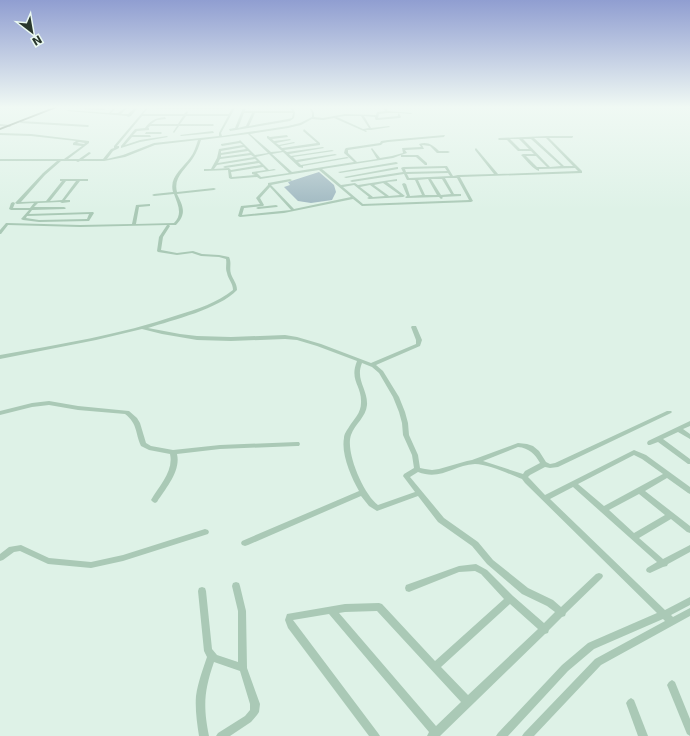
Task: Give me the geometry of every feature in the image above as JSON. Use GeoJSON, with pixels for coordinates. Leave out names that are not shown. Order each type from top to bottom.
{"type":"FeatureCollection","features":[{"type":"Feature","properties":{"kind":"street"},"geometry":{"type":"LineString","coordinates":[[78,141],[74,144],[84,145]]}},
{"type":"Feature","properties":{"kind":"street"},"geometry":{"type":"LineString","coordinates":[[65,160],[88,142],[81,141]]}},
{"type":"Feature","properties":{"kind":"street"},"geometry":{"type":"LineString","coordinates":[[105,160],[120,141]]}},
{"type":"Feature","properties":{"kind":"street"},"geometry":{"type":"LineString","coordinates":[[124,146],[127,141]]}},
{"type":"Feature","properties":{"kind":"street"},"geometry":{"type":"LineString","coordinates":[[124,146],[136,141]]}},
{"type":"Feature","properties":{"kind":"street"},"geometry":{"type":"LineString","coordinates":[[0,160],[105,160],[124,156],[154,144],[178,141]]}},
{"type":"Feature","properties":{"kind":"street"},"geometry":{"type":"LineString","coordinates":[[0,224],[80,226],[134,224],[168,226],[175,224],[179,220],[181,205],[173,186],[174,182],[192,158],[199,141]]}},
{"type":"Feature","properties":{"kind":"street"},"geometry":{"type":"LineString","coordinates":[[257,141],[291,173]]}},
{"type":"Feature","properties":{"kind":"street"},"geometry":{"type":"LineString","coordinates":[[274,142],[279,141]]}},
{"type":"Feature","properties":{"kind":"street"},"geometry":{"type":"LineString","coordinates":[[219,158],[270,154],[319,144],[316,141]]}},
{"type":"Feature","properties":{"kind":"street"},"geometry":{"type":"LineString","coordinates":[[356,163],[346,153],[346,149],[382,144],[382,142],[386,141]]}},
{"type":"Feature","properties":{"kind":"street"},"geometry":{"type":"LineString","coordinates":[[510,141],[519,150],[533,152],[560,151]]}},
{"type":"Feature","properties":{"kind":"street"},"geometry":{"type":"LineString","coordinates":[[523,141],[549,168]]}},
{"type":"Feature","properties":{"kind":"street"},"geometry":{"type":"LineString","coordinates":[[535,141],[563,167]]}},
{"type":"Feature","properties":{"kind":"street"},"geometry":{"type":"LineString","coordinates":[[405,173],[408,178],[429,178],[497,174],[581,172],[550,141]]}},
{"type":"Feature","properties":{"kind":"street"},"geometry":{"type":"LineString","coordinates":[[222,145],[240,142],[268,171]]}},
{"type":"Feature","properties":{"kind":"street"},"geometry":{"type":"LineString","coordinates":[[274,142],[301,167],[347,158]]}},
{"type":"Feature","properties":{"kind":"street"},"geometry":{"type":"LineString","coordinates":[[278,146],[294,143]]}},
{"type":"Feature","properties":{"kind":"street"},"geometry":{"type":"LineString","coordinates":[[372,198],[339,171],[398,162],[402,159],[401,156],[405,153],[402,149],[423,148],[420,144],[427,144],[435,147],[438,152],[448,152]]}},
{"type":"Feature","properties":{"kind":"street"},"geometry":{"type":"LineString","coordinates":[[212,169],[219,158],[220,150],[245,146]]}},
{"type":"Feature","properties":{"kind":"street"},"geometry":{"type":"LineString","coordinates":[[115,147],[134,147]]}},
{"type":"Feature","properties":{"kind":"street"},"geometry":{"type":"LineString","coordinates":[[284,151],[322,148]]}},
{"type":"Feature","properties":{"kind":"street"},"geometry":{"type":"LineString","coordinates":[[290,157],[331,149],[335,155],[347,164]]}},
{"type":"Feature","properties":{"kind":"street"},"geometry":{"type":"LineString","coordinates":[[372,149],[379,159]]}},
{"type":"Feature","properties":{"kind":"street"},"geometry":{"type":"LineString","coordinates":[[476,149],[497,174]]}},
{"type":"Feature","properties":{"kind":"street"},"geometry":{"type":"LineString","coordinates":[[220,154],[248,150]]}},
{"type":"Feature","properties":{"kind":"street"},"geometry":{"type":"LineString","coordinates":[[533,152],[524,155],[541,173]]}},
{"type":"Feature","properties":{"kind":"street"},"geometry":{"type":"LineString","coordinates":[[79,160],[89,153]]}},
{"type":"Feature","properties":{"kind":"street"},"geometry":{"type":"LineString","coordinates":[[295,161],[335,155]]}},
{"type":"Feature","properties":{"kind":"street"},"geometry":{"type":"LineString","coordinates":[[216,164],[254,156]]}},
{"type":"Feature","properties":{"kind":"street"},"geometry":{"type":"LineString","coordinates":[[256,174],[260,178],[401,156],[416,156],[426,164]]}},
{"type":"Feature","properties":{"kind":"street"},"geometry":{"type":"LineString","coordinates":[[60,160],[14,203],[12,209],[64,208]]}},
{"type":"Feature","properties":{"kind":"street"},"geometry":{"type":"LineString","coordinates":[[369,161],[402,183],[408,197],[460,195]]}},
{"type":"Feature","properties":{"kind":"street"},"geometry":{"type":"LineString","coordinates":[[205,170],[260,162]]}},
{"type":"Feature","properties":{"kind":"street"},"geometry":{"type":"LineString","coordinates":[[230,172],[264,166]]}},
{"type":"Feature","properties":{"kind":"street"},"geometry":{"type":"LineString","coordinates":[[535,168],[576,167]]}},
{"type":"Feature","properties":{"kind":"street"},"geometry":{"type":"LineString","coordinates":[[319,168],[363,205],[471,201],[458,177]]}},
{"type":"Feature","properties":{"kind":"street"},"geometry":{"type":"LineString","coordinates":[[346,177],[397,168]]}},
{"type":"Feature","properties":{"kind":"street"},"geometry":{"type":"LineString","coordinates":[[212,169],[229,169],[230,177],[274,170]]}},
{"type":"Feature","properties":{"kind":"street"},"geometry":{"type":"LineString","coordinates":[[340,186],[405,173],[449,172],[452,177]]}},
{"type":"Feature","properties":{"kind":"street"},"geometry":{"type":"LineString","coordinates":[[266,177],[270,185],[292,209]]}},
{"type":"Feature","properties":{"kind":"street"},"geometry":{"type":"LineString","coordinates":[[443,177],[453,195]]}},
{"type":"Feature","properties":{"kind":"street"},"geometry":{"type":"LineString","coordinates":[[416,178],[424,196]]}},
{"type":"Feature","properties":{"kind":"street"},"geometry":{"type":"LineString","coordinates":[[429,178],[443,202]]}},
{"type":"Feature","properties":{"kind":"street"},"geometry":{"type":"LineString","coordinates":[[46,202],[63,180],[87,180]]}},
{"type":"Feature","properties":{"kind":"street"},"geometry":{"type":"LineString","coordinates":[[62,202],[79,180]]}},
{"type":"Feature","properties":{"kind":"street"},"geometry":{"type":"LineString","coordinates":[[290,180],[270,185],[258,198],[262,205],[243,207],[240,216],[243,217],[284,212],[292,209],[354,198]]}},
{"type":"Feature","properties":{"kind":"street"},"geometry":{"type":"LineString","coordinates":[[355,184],[371,184],[396,180]]}},
{"type":"Feature","properties":{"kind":"street"},"geometry":{"type":"LineString","coordinates":[[367,198],[403,196],[384,182]]}},
{"type":"Feature","properties":{"kind":"street"},"geometry":{"type":"LineString","coordinates":[[371,184],[388,197]]}},
{"type":"Feature","properties":{"kind":"street"},"geometry":{"type":"LineString","coordinates":[[154,195],[214,190]]}},
{"type":"Feature","properties":{"kind":"street"},"geometry":{"type":"LineString","coordinates":[[260,196],[268,207]]}},
{"type":"Feature","properties":{"kind":"street"},"geometry":{"type":"LineString","coordinates":[[14,203],[69,201]]}},
{"type":"Feature","properties":{"kind":"street"},"geometry":{"type":"LineString","coordinates":[[26,215],[92,213],[88,220],[30,221],[23,219],[26,215],[31,209],[36,202]]}},
{"type":"Feature","properties":{"kind":"street"},"geometry":{"type":"LineString","coordinates":[[134,224],[137,206],[149,205]]}},
{"type":"Feature","properties":{"kind":"street"},"geometry":{"type":"LineString","coordinates":[[242,210],[276,206]]}},
{"type":"Feature","properties":{"kind":"street"},"geometry":{"type":"LineString","coordinates":[[0,233],[7,224]]}},
{"type":"Feature","properties":{"kind":"street"},"geometry":{"type":"LineString","coordinates":[[0,357],[144,328],[213,304],[235,290],[235,285],[229,275],[228,268],[230,263],[228,258],[219,256],[200,256],[193,252],[177,254],[160,251],[161,237],[168,226]]}},
{"type":"Feature","properties":{"kind":"street"},"geometry":{"type":"LineString","coordinates":[[371,365],[418,345],[420,340],[414,327]]}},
{"type":"Feature","properties":{"kind":"street"},"geometry":{"type":"LineString","coordinates":[[144,328],[208,340],[284,337],[295,338],[317,344],[371,365],[381,372],[396,397],[405,423],[406,435],[415,455],[417,469]]}},
{"type":"Feature","properties":{"kind":"street"},"geometry":{"type":"LineString","coordinates":[[360,361],[355,375],[364,403],[363,412],[351,428],[346,439],[353,472],[363,492],[372,505],[377,508],[419,493]]}},
{"type":"Feature","properties":{"kind":"street"},"geometry":{"type":"LineString","coordinates":[[0,413],[32,405],[49,403],[78,408],[127,412],[133,416],[139,425],[143,444],[149,448],[174,452],[220,447],[297,444]]}},
{"type":"Feature","properties":{"kind":"street"},"geometry":{"type":"LineString","coordinates":[[417,469],[426,473],[435,472],[475,462],[523,445],[530,446],[544,464],[556,466],[669,412]]}},
{"type":"Feature","properties":{"kind":"street"},"geometry":{"type":"LineString","coordinates":[[650,443],[690,423]]}},
{"type":"Feature","properties":{"kind":"street"},"geometry":{"type":"LineString","coordinates":[[678,429],[690,437]]}},
{"type":"Feature","properties":{"kind":"street"},"geometry":{"type":"LineString","coordinates":[[658,439],[690,462]]}},
{"type":"Feature","properties":{"kind":"street"},"geometry":{"type":"LineString","coordinates":[[155,500],[176,460],[174,452]]}},
{"type":"Feature","properties":{"kind":"street"},"geometry":{"type":"LineString","coordinates":[[545,498],[634,452],[644,457],[690,491]]}},
{"type":"Feature","properties":{"kind":"street"},"geometry":{"type":"LineString","coordinates":[[475,462],[526,477],[527,481],[672,622]]}},
{"type":"Feature","properties":{"kind":"street"},"geometry":{"type":"LineString","coordinates":[[526,477],[527,473],[544,464]]}},
{"type":"Feature","properties":{"kind":"street"},"geometry":{"type":"LineString","coordinates":[[417,469],[406,476],[441,520],[475,544],[496,567],[525,591],[550,603],[562,613]]}},
{"type":"Feature","properties":{"kind":"street"},"geometry":{"type":"LineString","coordinates":[[603,510],[667,475]]}},
{"type":"Feature","properties":{"kind":"street"},"geometry":{"type":"LineString","coordinates":[[573,483],[664,564]]}},
{"type":"Feature","properties":{"kind":"street"},"geometry":{"type":"LineString","coordinates":[[639,490],[690,530]]}},
{"type":"Feature","properties":{"kind":"street"},"geometry":{"type":"LineString","coordinates":[[244,543],[363,492]]}},
{"type":"Feature","properties":{"kind":"street"},"geometry":{"type":"LineString","coordinates":[[634,537],[671,515]]}},
{"type":"Feature","properties":{"kind":"street"},"geometry":{"type":"LineString","coordinates":[[0,558],[12,549],[21,548],[48,561],[92,565],[123,558],[205,532]]}},
{"type":"Feature","properties":{"kind":"street"},"geometry":{"type":"LineString","coordinates":[[650,570],[689,550]]}},
{"type":"Feature","properties":{"kind":"street"},"geometry":{"type":"LineString","coordinates":[[409,588],[459,569],[476,567],[484,572],[510,600],[544,630]]}},
{"type":"Feature","properties":{"kind":"street"},"geometry":{"type":"LineString","coordinates":[[331,610],[434,734],[600,576]]}},
{"type":"Feature","properties":{"kind":"street"},"geometry":{"type":"LineString","coordinates":[[221,736],[254,712],[255,704],[243,668],[242,611],[236,586]]}},
{"type":"Feature","properties":{"kind":"street"},"geometry":{"type":"LineString","coordinates":[[202,591],[208,651],[214,658],[243,668]]}},
{"type":"Feature","properties":{"kind":"street"},"geometry":{"type":"LineString","coordinates":[[435,667],[510,600]]}},
{"type":"Feature","properties":{"kind":"street"},"geometry":{"type":"LineString","coordinates":[[501,736],[582,653],[599,642],[665,614],[690,601]]}},
{"type":"Feature","properties":{"kind":"street"},"geometry":{"type":"LineString","coordinates":[[375,736],[291,625],[289,620],[293,615],[379,606],[468,702]]}},
{"type":"Feature","properties":{"kind":"street"},"geometry":{"type":"LineString","coordinates":[[527,736],[598,662],[690,612]]}},
{"type":"Feature","properties":{"kind":"street"},"geometry":{"type":"LineString","coordinates":[[204,736],[200,716],[199,698],[212,656]]}},
{"type":"Feature","properties":{"kind":"street"},"geometry":{"type":"LineString","coordinates":[[672,685],[690,731]]}},
{"type":"Feature","properties":{"kind":"street"},"geometry":{"type":"LineString","coordinates":[[631,703],[643,736]]}},
{"type":"Feature","properties":{"kind":"shaded area"},"geometry":{"type":"Polygon","coordinates":[[[319,172],[334,185],[336,192],[332,200],[311,203],[298,201],[284,187],[290,185],[288,182],[319,172]]]}}]}
